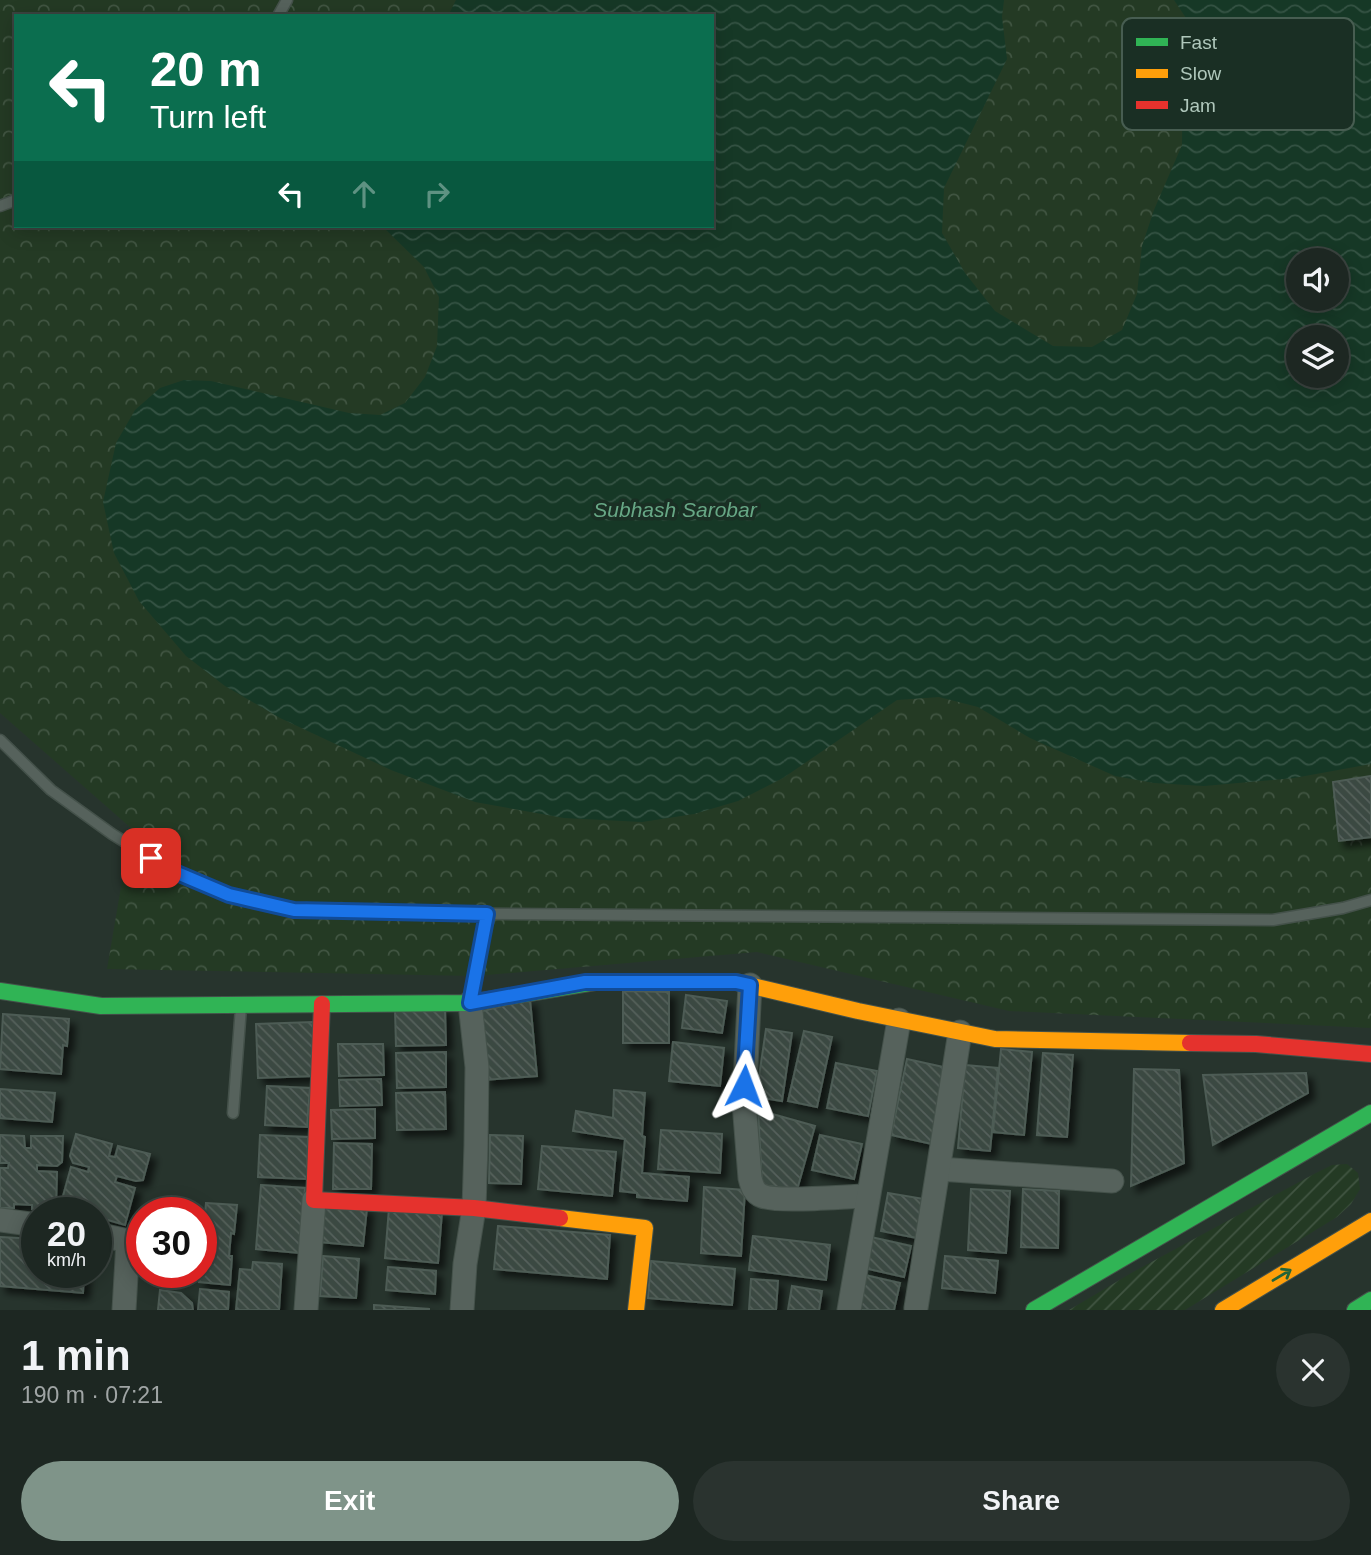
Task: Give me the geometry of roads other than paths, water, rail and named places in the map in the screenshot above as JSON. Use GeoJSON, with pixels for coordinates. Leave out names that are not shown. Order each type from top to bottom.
{"type":"FeatureCollection","features":[{"type":"Feature","properties":{"kind":"street"},"geometry":{"type":"LineString","coordinates":[[0,991],[101,1006],[470,1003],[585,982],[736,982],[898,1020],[995,1039],[1256,1044],[1371,1054]]}},
{"type":"Feature","properties":{"kind":"street"},"geometry":{"type":"LineString","coordinates":[[750,985],[744,1103],[750,1178],[754,1190],[762,1196],[780,1199],[868,1196]]}},
{"type":"Feature","properties":{"kind":"street"},"geometry":{"type":"LineString","coordinates":[[462,1310],[465,1264],[474,1208],[477,1067],[470,1003]]}},
{"type":"Feature","properties":{"kind":"street"},"geometry":{"type":"LineString","coordinates":[[306,1310],[314,1200],[322,1004]]}},
{"type":"Feature","properties":{"kind":"street"},"geometry":{"type":"LineString","coordinates":[[849,1310],[898,1020]]}},
{"type":"Feature","properties":{"kind":"street"},"geometry":{"type":"LineString","coordinates":[[916,1308],[960,1032]]}},
{"type":"Feature","properties":{"kind":"street"},"geometry":{"type":"LineString","coordinates":[[1034,1310],[1371,1113]]}},
{"type":"Feature","properties":{"kind":"street"},"geometry":{"type":"LineString","coordinates":[[939,1169],[1112,1181]]}},
{"type":"Feature","properties":{"kind":"street"},"geometry":{"type":"LineString","coordinates":[[314,1200],[474,1208],[645,1228],[636,1310]]}},
{"type":"Feature","properties":{"kind":"street"},"geometry":{"type":"LineString","coordinates":[[0,1220],[21,1223]]}},
{"type":"Feature","properties":{"kind":"street"},"geometry":{"type":"LineString","coordinates":[[1223,1310],[1371,1221]]}},
{"type":"Feature","properties":{"kind":"street"},"geometry":{"type":"LineString","coordinates":[[112,1238],[128,1241],[124,1310]]}},
{"type":"Feature","properties":{"kind":"street"},"geometry":{"type":"LineString","coordinates":[[1355,1310],[1371,1300]]}},
{"type":"Feature","properties":{"kind":"lane"},"geometry":{"type":"LineString","coordinates":[[0,740],[51,790],[170,870],[229,895],[294,910],[1273,920],[1343,908],[1371,900]]}},
{"type":"Feature","properties":{"kind":"lane"},"geometry":{"type":"LineString","coordinates":[[470,1003],[487,914]]}},
{"type":"Feature","properties":{"kind":"lane"},"geometry":{"type":"LineString","coordinates":[[233,1114],[241,1004]]}},
{"type":"Feature","properties":{"kind":"water","name":"Subhash Sarobar"},"geometry":{"type":"Polygon","coordinates":[[[456,0],[1004,0],[1002,17],[1007,59],[944,188],[942,233],[965,273],[995,311],[1053,346],[1092,347],[1122,330],[1137,294],[1142,246],[1182,145],[1182,130],[1354,130],[1354,18],[1186,18],[1174,0],[1371,0],[1371,764],[1294,778],[1204,786],[1154,783],[1115,776],[1030,738],[978,707],[939,697],[897,700],[783,778],[738,801],[694,814],[642,822],[564,818],[475,802],[391,770],[280,718],[225,686],[186,656],[139,601],[114,553],[103,502],[116,443],[135,410],[160,388],[184,380],[211,381],[349,413],[380,415],[405,403],[425,377],[437,346],[439,297],[424,267],[384,228],[714,228],[714,14],[449,14],[456,0]]]}}]}
